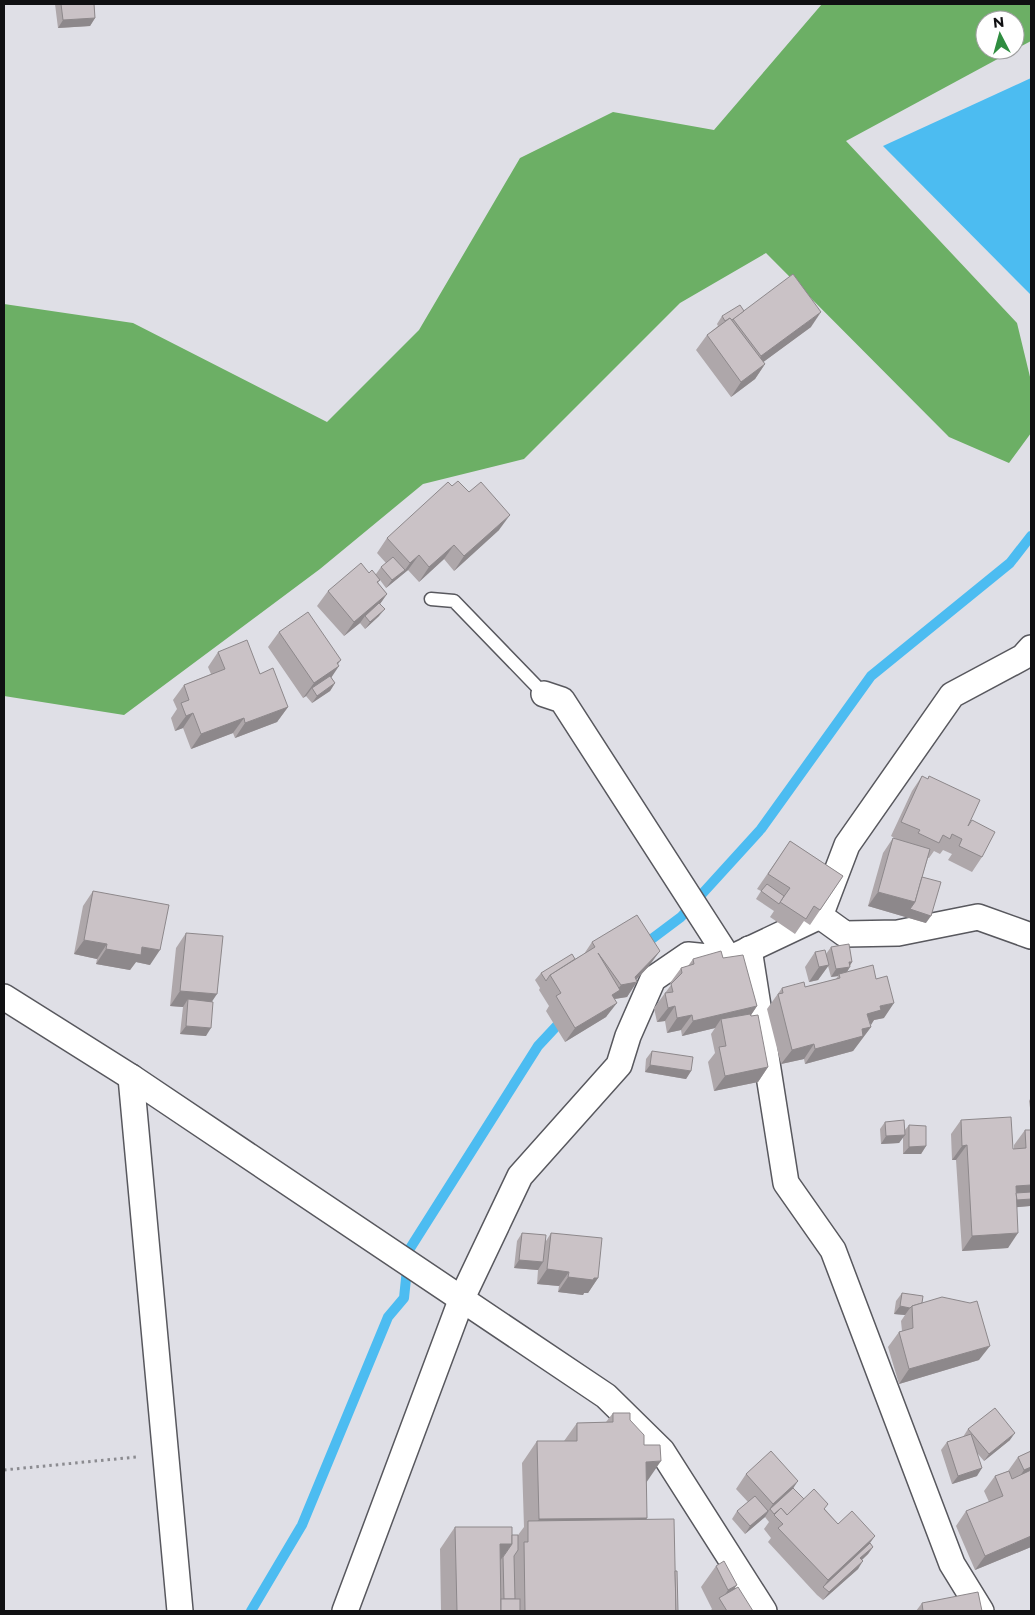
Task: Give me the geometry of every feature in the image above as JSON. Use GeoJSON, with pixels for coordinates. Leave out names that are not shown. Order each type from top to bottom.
{"type":"FeatureCollection","features":[{"type":"Feature","properties":{"kind":"street"},"geometry":{"type":"LineString","coordinates":[[345,1611],[462,1298],[520,1176],[619,1065],[628,1036],[653,979],[688,955],[739,954],[820,916],[847,845],[952,695],[1023,657],[1031,648]]}},
{"type":"Feature","properties":{"kind":"street"},"geometry":{"type":"LineString","coordinates":[[544,694],[562,700],[739,954],[786,1183],[832,1250],[952,1564],[981,1611]]}},
{"type":"Feature","properties":{"kind":"street"},"geometry":{"type":"LineString","coordinates":[[820,916],[845,934],[898,933],[978,917],[1031,936]]}},
{"type":"Feature","properties":{"kind":"street"},"geometry":{"type":"LineString","coordinates":[[4,997],[131,1077],[606,1396],[662,1451],[764,1611]]}},
{"type":"Feature","properties":{"kind":"street"},"geometry":{"type":"LineString","coordinates":[[131,1077],[164,1454],[180,1611]]}},
{"type":"Feature","properties":{"kind":"lane"},"geometry":{"type":"LineString","coordinates":[[431,599],[454,601],[544,694]]}},
{"type":"Feature","properties":{"kind":"path"},"geometry":{"type":"LineString","coordinates":[[4,1470],[164,1454]]}},
{"type":"Feature","properties":{"kind":"green space"},"geometry":{"type":"Polygon","coordinates":[[[822,4],[1031,4],[1031,41],[1025,44],[1025,10],[975,10],[975,60],[996,60],[846,141],[1017,323],[1031,381],[1031,433],[1009,463],[949,437],[766,253],[680,303],[524,459],[423,484],[320,569],[124,715],[4,696],[4,304],[133,323],[327,422],[419,330],[520,158],[613,112],[714,130],[822,4]]]}},
{"type":"Feature","properties":{"kind":"water"},"geometry":{"type":"Polygon","coordinates":[[[1031,78],[1031,295],[883,146],[1031,78]]]}},
{"type":"Feature","properties":{"kind":"building"},"geometry":{"type":"Polygon","coordinates":[[[61,4],[94,4],[95,18],[63,20],[61,4]]]}},
{"type":"Feature","properties":{"kind":"building"},"geometry":{"type":"Polygon","coordinates":[[[793,274],[821,312],[761,356],[733,319],[793,274]]]}},
{"type":"Feature","properties":{"kind":"building"},"geometry":{"type":"Polygon","coordinates":[[[740,305],[744,311],[732,320],[730,318],[725,321],[722,316],[740,305]]]}},
{"type":"Feature","properties":{"kind":"building"},"geometry":{"type":"Polygon","coordinates":[[[730,318],[765,364],[741,382],[707,335],[730,318]]]}},
{"type":"Feature","properties":{"kind":"building"},"geometry":{"type":"Polygon","coordinates":[[[458,481],[469,492],[481,482],[510,515],[464,556],[454,545],[429,567],[419,555],[410,563],[387,538],[448,482],[452,486],[458,481]]]}},
{"type":"Feature","properties":{"kind":"building"},"geometry":{"type":"Polygon","coordinates":[[[393,557],[405,570],[392,580],[381,567],[393,557]]]}},
{"type":"Feature","properties":{"kind":"building"},"geometry":{"type":"Polygon","coordinates":[[[361,563],[369,573],[372,570],[380,580],[377,582],[387,594],[354,622],[328,591],[361,563]]]}},
{"type":"Feature","properties":{"kind":"building"},"geometry":{"type":"Polygon","coordinates":[[[379,603],[385,609],[370,622],[365,616],[379,603]]]}},
{"type":"Feature","properties":{"kind":"building"},"geometry":{"type":"Polygon","coordinates":[[[308,612],[341,660],[337,663],[339,666],[314,683],[279,632],[308,612]]]}},
{"type":"Feature","properties":{"kind":"building"},"geometry":{"type":"Polygon","coordinates":[[[247,640],[260,674],[273,668],[288,707],[245,723],[244,718],[201,734],[193,713],[186,716],[181,703],[189,700],[184,685],[225,669],[218,652],[247,640]]]}},
{"type":"Feature","properties":{"kind":"building"},"geometry":{"type":"Polygon","coordinates":[[[330,676],[335,683],[317,696],[312,688],[330,676]]]}},
{"type":"Feature","properties":{"kind":"building"},"geometry":{"type":"Polygon","coordinates":[[[922,776],[928,779],[929,776],[980,800],[968,826],[972,820],[995,832],[982,857],[959,846],[962,839],[952,834],[950,839],[943,835],[939,843],[918,833],[920,830],[901,822],[922,776]]]}},
{"type":"Feature","properties":{"kind":"building"},"geometry":{"type":"Polygon","coordinates":[[[893,838],[930,849],[915,902],[878,892],[893,838]]]}},
{"type":"Feature","properties":{"kind":"building"},"geometry":{"type":"Polygon","coordinates":[[[790,841],[843,876],[820,910],[814,906],[806,919],[780,902],[790,888],[768,874],[790,841]]]}},
{"type":"Feature","properties":{"kind":"building"},"geometry":{"type":"Polygon","coordinates":[[[922,877],[941,882],[931,916],[910,909],[915,902],[922,877]]]}},
{"type":"Feature","properties":{"kind":"building"},"geometry":{"type":"Polygon","coordinates":[[[767,884],[784,896],[779,904],[761,891],[767,884]]]}},
{"type":"Feature","properties":{"kind":"building"},"geometry":{"type":"Polygon","coordinates":[[[93,891],[169,905],[160,950],[142,947],[141,955],[106,949],[107,944],[84,940],[93,891]]]}},
{"type":"Feature","properties":{"kind":"building"},"geometry":{"type":"Polygon","coordinates":[[[637,915],[660,951],[635,977],[637,982],[621,985],[598,953],[620,990],[612,995],[617,1003],[575,1028],[556,996],[561,993],[550,975],[595,947],[592,942],[637,915]]]}},
{"type":"Feature","properties":{"kind":"building"},"geometry":{"type":"Polygon","coordinates":[[[186,933],[223,936],[217,994],[180,991],[186,933]]]}},
{"type":"Feature","properties":{"kind":"building"},"geometry":{"type":"Polygon","coordinates":[[[849,944],[852,962],[849,962],[850,967],[836,969],[831,947],[849,944]]]}},
{"type":"Feature","properties":{"kind":"building"},"geometry":{"type":"Polygon","coordinates":[[[825,950],[829,965],[819,967],[815,952],[825,950]]]}},
{"type":"Feature","properties":{"kind":"building"},"geometry":{"type":"Polygon","coordinates":[[[721,951],[723,958],[743,955],[757,1006],[693,1021],[692,1015],[677,1018],[675,1006],[668,1008],[665,993],[673,992],[671,984],[682,973],[681,968],[694,964],[693,959],[721,951]]]}},
{"type":"Feature","properties":{"kind":"building"},"geometry":{"type":"Polygon","coordinates":[[[572,954],[575,959],[550,975],[546,981],[541,973],[572,954]]]}},
{"type":"Feature","properties":{"kind":"building"},"geometry":{"type":"Polygon","coordinates":[[[873,965],[876,979],[887,976],[894,1003],[880,1006],[881,1010],[867,1014],[871,1027],[862,1029],[863,1036],[815,1049],[814,1044],[792,1050],[778,994],[783,993],[782,988],[804,982],[805,987],[840,978],[839,974],[873,965]]]}},
{"type":"Feature","properties":{"kind":"building"},"geometry":{"type":"Polygon","coordinates":[[[188,999],[213,1002],[211,1028],[186,1026],[188,999]]]}},
{"type":"Feature","properties":{"kind":"building"},"geometry":{"type":"Polygon","coordinates":[[[750,1014],[751,1016],[758,1015],[768,1067],[725,1076],[719,1047],[726,1046],[721,1019],[750,1014]]]}},
{"type":"Feature","properties":{"kind":"building"},"geometry":{"type":"Polygon","coordinates":[[[652,1051],[693,1057],[691,1071],[650,1065],[652,1051]]]}},
{"type":"Feature","properties":{"kind":"building"},"geometry":{"type":"Polygon","coordinates":[[[1011,1117],[1013,1149],[1026,1148],[1025,1130],[1031,1130],[1031,1185],[1016,1186],[1018,1233],[972,1236],[967,1145],[962,1146],[961,1120],[1011,1117]]]}},
{"type":"Feature","properties":{"kind":"building"},"geometry":{"type":"Polygon","coordinates":[[[904,1120],[905,1135],[886,1136],[885,1122],[904,1120]]]}},
{"type":"Feature","properties":{"kind":"building"},"geometry":{"type":"Polygon","coordinates":[[[909,1125],[926,1126],[926,1146],[909,1147],[909,1125]]]}},
{"type":"Feature","properties":{"kind":"building"},"geometry":{"type":"Polygon","coordinates":[[[1031,1192],[1031,1199],[1017,1200],[1016,1193],[1031,1192]]]}},
{"type":"Feature","properties":{"kind":"building"},"geometry":{"type":"Polygon","coordinates":[[[522,1233],[546,1235],[543,1262],[519,1260],[522,1233]]]}},
{"type":"Feature","properties":{"kind":"building"},"geometry":{"type":"Polygon","coordinates":[[[551,1233],[602,1238],[598,1278],[593,1280],[568,1277],[569,1272],[547,1269],[551,1233]]]}},
{"type":"Feature","properties":{"kind":"building"},"geometry":{"type":"Polygon","coordinates":[[[902,1293],[923,1296],[922,1303],[910,1308],[900,1306],[902,1293]]]}},
{"type":"Feature","properties":{"kind":"building"},"geometry":{"type":"Polygon","coordinates":[[[942,1297],[970,1303],[977,1301],[990,1346],[909,1369],[899,1332],[913,1328],[912,1306],[942,1297]]]}},
{"type":"Feature","properties":{"kind":"building"},"geometry":{"type":"Polygon","coordinates":[[[995,1408],[1015,1433],[989,1454],[968,1429],[995,1408]]]}},
{"type":"Feature","properties":{"kind":"building"},"geometry":{"type":"Polygon","coordinates":[[[613,1413],[630,1413],[630,1420],[644,1435],[644,1445],[660,1445],[661,1461],[646,1462],[647,1518],[539,1519],[537,1441],[577,1441],[577,1423],[613,1422],[613,1413]]]}},
{"type":"Feature","properties":{"kind":"building"},"geometry":{"type":"Polygon","coordinates":[[[971,1434],[982,1468],[958,1476],[947,1442],[971,1434]]]}},
{"type":"Feature","properties":{"kind":"building"},"geometry":{"type":"Polygon","coordinates":[[[771,1451],[798,1481],[773,1504],[746,1474],[771,1451]]]}},
{"type":"Feature","properties":{"kind":"building"},"geometry":{"type":"Polygon","coordinates":[[[1031,1451],[1031,1467],[1024,1470],[1018,1457],[1031,1451]]]}},
{"type":"Feature","properties":{"kind":"building"},"geometry":{"type":"Polygon","coordinates":[[[1031,1470],[1031,1536],[985,1556],[966,1511],[1003,1496],[995,1476],[1009,1471],[1012,1479],[1031,1470]]]}},
{"type":"Feature","properties":{"kind":"building"},"geometry":{"type":"Polygon","coordinates":[[[793,1488],[804,1499],[787,1515],[781,1508],[774,1514],[770,1509],[793,1488]]]}},
{"type":"Feature","properties":{"kind":"building"},"geometry":{"type":"Polygon","coordinates":[[[814,1489],[828,1504],[824,1509],[838,1524],[852,1511],[875,1536],[828,1580],[778,1528],[783,1524],[774,1515],[781,1508],[787,1515],[814,1489]]]}},
{"type":"Feature","properties":{"kind":"building"},"geometry":{"type":"Polygon","coordinates":[[[755,1496],[768,1511],[750,1526],[737,1511],[755,1496]]]}},
{"type":"Feature","properties":{"kind":"building"},"geometry":{"type":"Polygon","coordinates":[[[674,1519],[676,1611],[525,1611],[524,1542],[528,1542],[528,1521],[674,1519]]]}},
{"type":"Feature","properties":{"kind":"building"},"geometry":{"type":"Polygon","coordinates":[[[455,1527],[512,1527],[512,1544],[500,1544],[501,1611],[457,1611],[455,1527]]]}},
{"type":"Feature","properties":{"kind":"building"},"geometry":{"type":"Polygon","coordinates":[[[512,1535],[518,1535],[518,1550],[514,1556],[515,1599],[504,1599],[503,1557],[512,1544],[512,1535]]]}},
{"type":"Feature","properties":{"kind":"building"},"geometry":{"type":"Polygon","coordinates":[[[870,1543],[873,1547],[860,1558],[863,1561],[829,1592],[823,1587],[870,1543]]]}},
{"type":"Feature","properties":{"kind":"building"},"geometry":{"type":"Polygon","coordinates":[[[724,1561],[737,1585],[728,1590],[716,1566],[724,1561]]]}},
{"type":"Feature","properties":{"kind":"building"},"geometry":{"type":"Polygon","coordinates":[[[675,1571],[677,1571],[678,1611],[676,1611],[675,1571]]]}},
{"type":"Feature","properties":{"kind":"building"},"geometry":{"type":"Polygon","coordinates":[[[738,1587],[753,1611],[727,1611],[719,1598],[738,1587]]]}},
{"type":"Feature","properties":{"kind":"building"},"geometry":{"type":"Polygon","coordinates":[[[978,1592],[982,1611],[923,1611],[922,1603],[978,1592]]]}},
{"type":"Feature","properties":{"kind":"building"},"geometry":{"type":"Polygon","coordinates":[[[501,1599],[520,1599],[520,1611],[501,1611],[501,1599]]]}},
{"type":"Feature","properties":{"kind":"waterway"},"geometry":{"type":"LineString","coordinates":[[641,947],[681,917],[761,829],[871,676],[1010,563],[1031,536]]}},
{"type":"Feature","properties":{"kind":"waterway"},"geometry":{"type":"LineString","coordinates":[[251,1611],[302,1525],[388,1317],[404,1298],[409,1250],[538,1046],[564,1018]]}}]}
